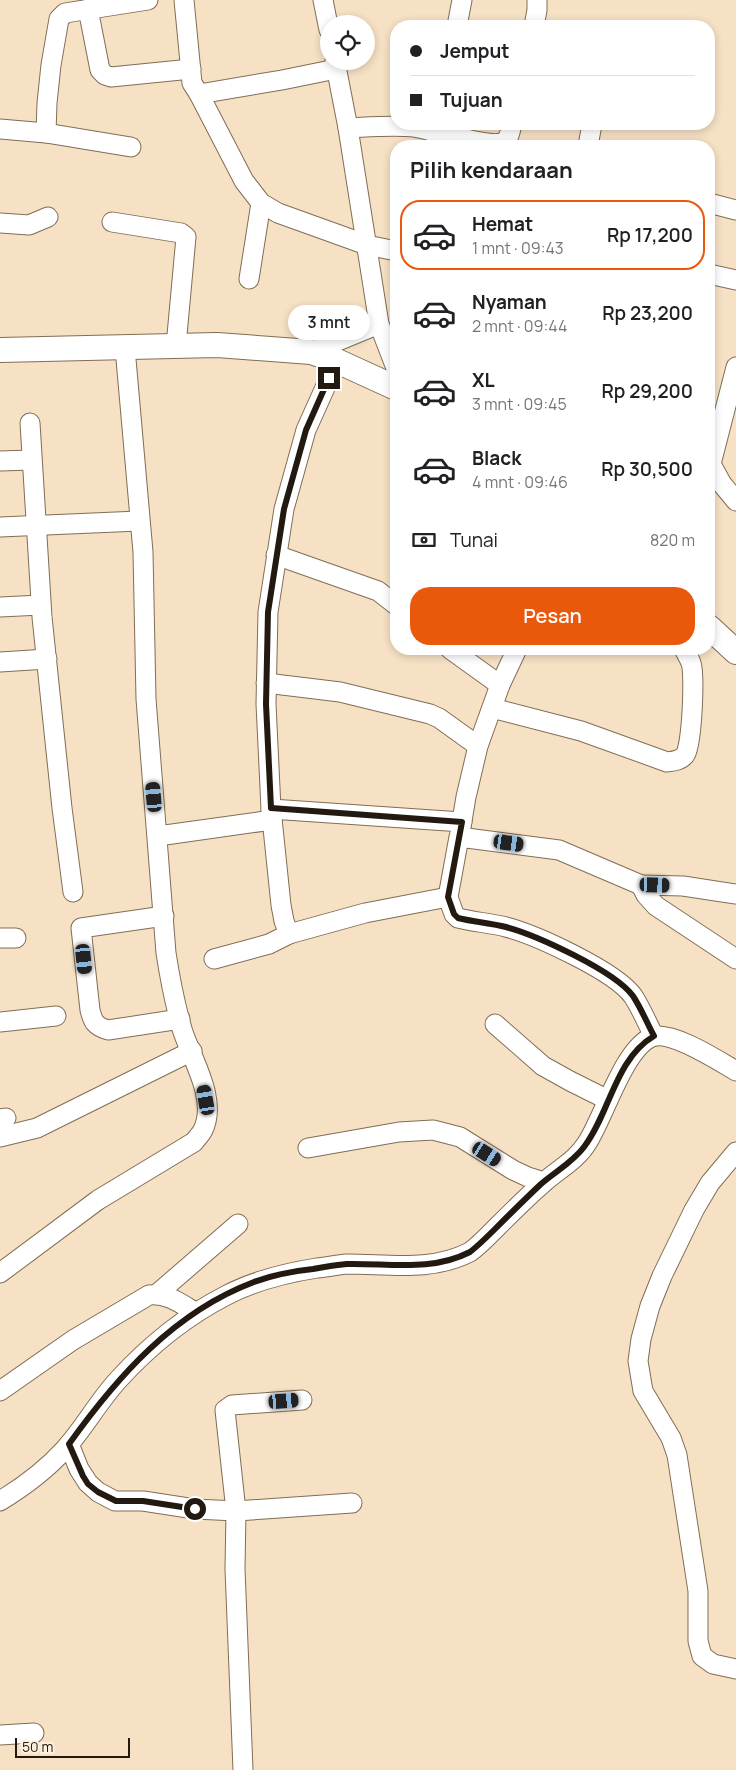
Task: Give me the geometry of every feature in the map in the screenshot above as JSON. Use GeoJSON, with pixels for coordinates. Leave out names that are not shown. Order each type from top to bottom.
{"type":"FeatureCollection","features":[{"type":"Feature","properties":{"kind":"street"},"geometry":{"type":"LineString","coordinates":[[46,133],[48,94],[59,19],[65,13],[148,0]]}},
{"type":"Feature","properties":{"kind":"street"},"geometry":{"type":"LineString","coordinates":[[184,0],[192,83],[244,181],[261,203],[278,213],[367,245],[390,250]]}},
{"type":"Feature","properties":{"kind":"street"},"geometry":{"type":"LineString","coordinates":[[323,0],[326,15]]}},
{"type":"Feature","properties":{"kind":"street"},"geometry":{"type":"LineString","coordinates":[[458,20],[462,0]]}},
{"type":"Feature","properties":{"kind":"street"},"geometry":{"type":"LineString","coordinates":[[535,20],[537,0]]}},
{"type":"Feature","properties":{"kind":"street"},"geometry":{"type":"LineString","coordinates":[[88,9],[100,70],[105,75],[111,77],[191,69]]}},
{"type":"Feature","properties":{"kind":"street"},"geometry":{"type":"LineString","coordinates":[[199,94],[282,80],[320,69]]}},
{"type":"Feature","properties":{"kind":"street"},"geometry":{"type":"LineString","coordinates":[[337,70],[379,324],[390,352]]}},
{"type":"Feature","properties":{"kind":"street"},"geometry":{"type":"LineString","coordinates":[[348,128],[390,126]]}},
{"type":"Feature","properties":{"kind":"street"},"geometry":{"type":"LineString","coordinates":[[0,129],[46,133],[131,147]]}},
{"type":"Feature","properties":{"kind":"street"},"geometry":{"type":"LineString","coordinates":[[445,130],[474,140]]}},
{"type":"Feature","properties":{"kind":"street"},"geometry":{"type":"LineString","coordinates":[[249,279],[261,203]]}},
{"type":"Feature","properties":{"kind":"street"},"geometry":{"type":"LineString","coordinates":[[715,205],[736,210]]}},
{"type":"Feature","properties":{"kind":"street"},"geometry":{"type":"LineString","coordinates":[[0,223],[30,225],[48,217]]}},
{"type":"Feature","properties":{"kind":"street"},"geometry":{"type":"LineString","coordinates":[[112,222],[181,233],[186,237],[187,245],[176,346]]}},
{"type":"Feature","properties":{"kind":"street"},"geometry":{"type":"LineString","coordinates":[[715,275],[736,280]]}},
{"type":"Feature","properties":{"kind":"street"},"geometry":{"type":"LineString","coordinates":[[311,352],[379,324]]}},
{"type":"Feature","properties":{"kind":"street"},"geometry":{"type":"LineString","coordinates":[[0,350],[217,345],[311,352],[337,361],[390,385]]}},
{"type":"Feature","properties":{"kind":"street"},"geometry":{"type":"LineString","coordinates":[[0,1273],[98,1200],[194,1142],[203,1130],[206,1118],[204,1085],[180,1019],[171,985],[146,699],[143,552],[125,348]]}},
{"type":"Feature","properties":{"kind":"street"},"geometry":{"type":"LineString","coordinates":[[289,934],[281,905],[272,814],[266,684],[268,612],[284,509],[306,430],[337,361]]}},
{"type":"Feature","properties":{"kind":"street"},"geometry":{"type":"LineString","coordinates":[[715,448],[736,367]]}},
{"type":"Feature","properties":{"kind":"street"},"geometry":{"type":"LineString","coordinates":[[30,423],[41,605],[62,808],[73,892]]}},
{"type":"Feature","properties":{"kind":"street"},"geometry":{"type":"LineString","coordinates":[[0,461],[31,460]]}},
{"type":"Feature","properties":{"kind":"street"},"geometry":{"type":"LineString","coordinates":[[715,471],[722,484],[736,501]]}},
{"type":"Feature","properties":{"kind":"street"},"geometry":{"type":"LineString","coordinates":[[0,527],[140,521]]}},
{"type":"Feature","properties":{"kind":"street"},"geometry":{"type":"LineString","coordinates":[[276,555],[378,591],[390,600]]}},
{"type":"Feature","properties":{"kind":"street"},"geometry":{"type":"LineString","coordinates":[[0,607],[41,605]]}},
{"type":"Feature","properties":{"kind":"street"},"geometry":{"type":"LineString","coordinates":[[715,633],[736,652]]}},
{"type":"Feature","properties":{"kind":"street"},"geometry":{"type":"LineString","coordinates":[[458,655],[500,685]]}},
{"type":"Feature","properties":{"kind":"street"},"geometry":{"type":"LineString","coordinates":[[514,655],[500,685],[478,746],[466,797],[448,897],[454,914],[458,918],[530,934],[574,956],[619,984],[632,995],[654,1036]]}},
{"type":"Feature","properties":{"kind":"street"},"geometry":{"type":"LineString","coordinates":[[492,708],[581,731],[667,762],[677,761],[684,756],[689,746],[691,728],[691,664],[687,655]]}},
{"type":"Feature","properties":{"kind":"street"},"geometry":{"type":"LineString","coordinates":[[0,662],[47,659]]}},
{"type":"Feature","properties":{"kind":"street"},"geometry":{"type":"LineString","coordinates":[[266,684],[340,692],[430,714],[478,746]]}},
{"type":"Feature","properties":{"kind":"street"},"geometry":{"type":"LineString","coordinates":[[158,836],[272,814],[461,829],[559,850],[641,884],[683,886],[736,894]]}},
{"type":"Feature","properties":{"kind":"street"},"geometry":{"type":"LineString","coordinates":[[641,884],[646,895],[656,906],[736,958]]}},
{"type":"Feature","properties":{"kind":"street"},"geometry":{"type":"LineString","coordinates":[[214,959],[269,944],[289,934],[365,913],[448,897]]}},
{"type":"Feature","properties":{"kind":"street"},"geometry":{"type":"LineString","coordinates":[[164,916],[81,928],[90,1010],[93,1022],[99,1027],[108,1030],[180,1019]]}},
{"type":"Feature","properties":{"kind":"street"},"geometry":{"type":"LineString","coordinates":[[0,1022],[56,1016]]}},
{"type":"Feature","properties":{"kind":"street"},"geometry":{"type":"LineString","coordinates":[[496,1024],[544,1066],[578,1086],[608,1100]]}},
{"type":"Feature","properties":{"kind":"street"},"geometry":{"type":"LineString","coordinates":[[0,1501],[12,1494],[50,1464],[69,1444],[96,1406],[118,1380],[155,1344],[195,1312],[254,1282],[290,1272],[346,1264],[420,1266],[440,1264],[457,1259],[476,1248],[544,1182],[567,1165],[583,1148],[596,1127],[608,1100],[631,1058],[643,1043],[654,1036],[673,1038],[736,1071]]}},
{"type":"Feature","properties":{"kind":"street"},"geometry":{"type":"LineString","coordinates":[[0,1137],[37,1128],[192,1051]]}},
{"type":"Feature","properties":{"kind":"street"},"geometry":{"type":"LineString","coordinates":[[308,1148],[400,1132],[433,1130],[460,1137],[514,1170],[544,1182]]}},
{"type":"Feature","properties":{"kind":"street"},"geometry":{"type":"LineString","coordinates":[[736,1152],[710,1183],[694,1210],[666,1269],[650,1306],[640,1339],[638,1361],[643,1391],[671,1438],[677,1455],[698,1590],[698,1641],[702,1656],[713,1664],[736,1669]]}},
{"type":"Feature","properties":{"kind":"street"},"geometry":{"type":"LineString","coordinates":[[157,1294],[238,1224]]}},
{"type":"Feature","properties":{"kind":"street"},"geometry":{"type":"LineString","coordinates":[[0,1390],[73,1340],[149,1295],[157,1294],[175,1300],[195,1312]]}},
{"type":"Feature","properties":{"kind":"street"},"geometry":{"type":"LineString","coordinates":[[244,1770],[235,1569],[236,1511],[225,1410],[232,1405],[302,1400]]}},
{"type":"Feature","properties":{"kind":"street"},"geometry":{"type":"LineString","coordinates":[[69,1444],[79,1469],[88,1484],[98,1492],[116,1501],[143,1501],[195,1509],[236,1511],[352,1503]]}},
{"type":"Feature","properties":{"kind":"street"},"geometry":{"type":"LineString","coordinates":[[0,1735],[34,1733]]}},
{"type":"Feature","properties":{"kind":"route"},"geometry":{"type":"LineString","coordinates":[[195,1509],[143,1501],[116,1501],[98,1492],[88,1484],[83,1476],[69,1444],[96,1406],[118,1380],[155,1344],[195,1312],[227,1294],[254,1282],[290,1272],[346,1264],[420,1266],[440,1264],[457,1259],[470,1252],[544,1182],[567,1165],[583,1148],[588,1142],[631,1058],[643,1043],[654,1036],[632,995],[597,969],[566,951],[530,934],[458,918],[454,914],[448,897],[462,822],[271,808],[266,704],[268,612],[284,509],[306,430],[329,378]]}}]}
